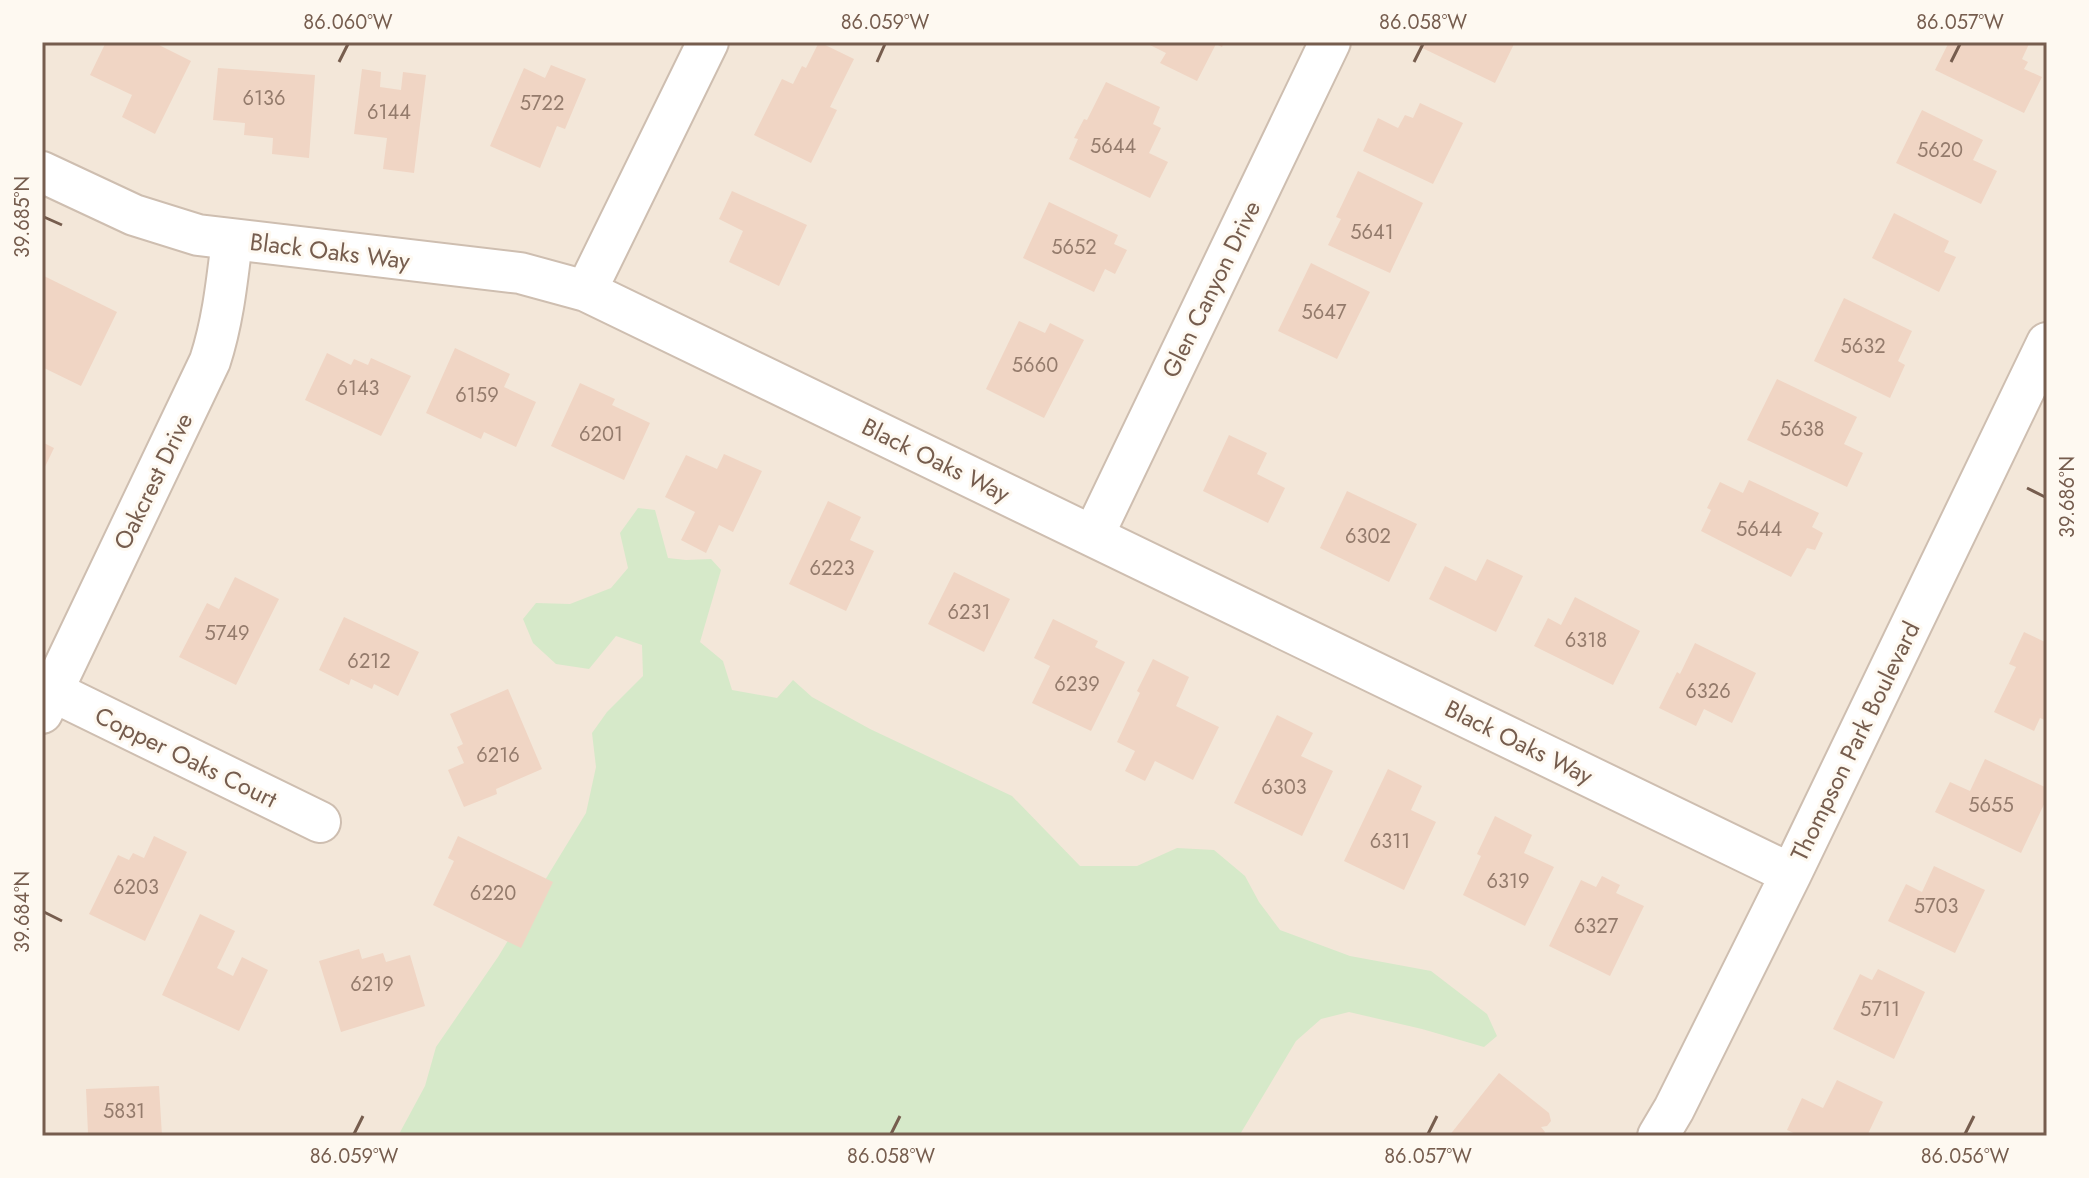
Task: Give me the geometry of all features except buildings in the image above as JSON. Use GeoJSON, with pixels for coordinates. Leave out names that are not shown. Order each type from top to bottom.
{"type":"FeatureCollection","features":[{"type":"Feature","properties":{"kind":"street"},"geometry":{"type":"LineString","coordinates":[[586,291],[708,42]]}},
{"type":"Feature","properties":{"kind":"street","name":"Glen Canyon Drive"},"geometry":{"type":"LineString","coordinates":[[1093,536],[1330,42]]}},
{"type":"Feature","properties":{"kind":"street","name":"Black Oaks Way"},"geometry":{"type":"LineString","coordinates":[[42,172],[134,215],[198,235],[520,273],[586,291],[1791,874]]}},
{"type":"Feature","properties":{"kind":"street","name":"Oakcrest Drive"},"geometry":{"type":"LineString","coordinates":[[47,702],[210,361],[225,302],[232,240]]}},
{"type":"Feature","properties":{"kind":"street","name":"Thompson Park Boulevard"},"geometry":{"type":"LineString","coordinates":[[1658,1136],[1791,874],[2047,343]]}},
{"type":"Feature","properties":{"kind":"street","name":"Copper Oaks Court"},"geometry":{"type":"LineString","coordinates":[[47,702],[320,822]]}},
{"type":"Feature","properties":{"kind":"shaded area"},"geometry":{"type":"Polygon","coordinates":[[[42,42],[2047,42],[2047,1136],[42,1136],[42,42]]]}},
{"type":"Feature","properties":{"kind":"green space"},"geometry":{"type":"Polygon","coordinates":[[[638,508],[655,510],[668,558],[711,559],[721,570],[700,642],[723,661],[732,690],[777,698],[793,680],[812,697],[870,729],[1012,796],[1080,866],[1137,866],[1177,848],[1214,850],[1245,876],[1280,930],[1350,956],[1431,971],[1487,1014],[1497,1036],[1484,1047],[1349,1012],[1321,1019],[1296,1041],[1239,1136],[398,1136],[425,1086],[436,1047],[498,957],[586,813],[596,767],[592,733],[607,712],[643,676],[642,645],[616,636],[589,669],[556,664],[533,643],[523,619],[536,603],[570,604],[611,588],[628,568],[620,533],[638,508]]]}}]}
